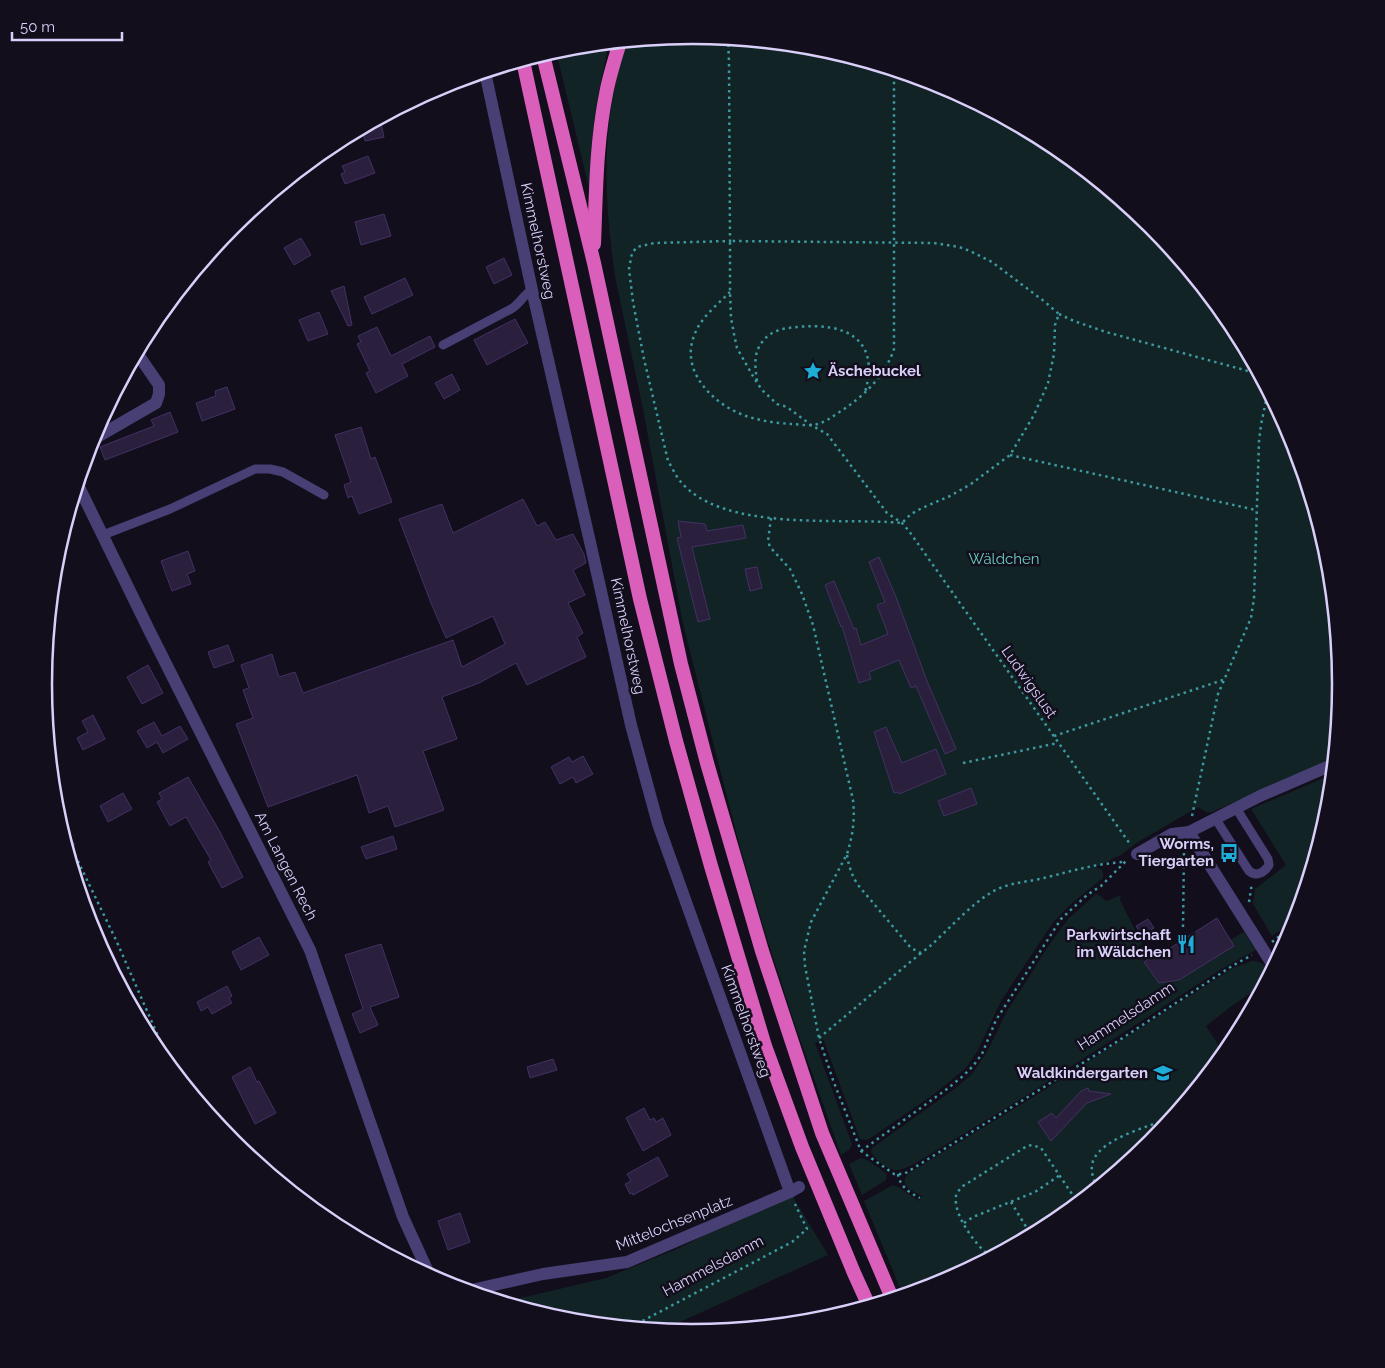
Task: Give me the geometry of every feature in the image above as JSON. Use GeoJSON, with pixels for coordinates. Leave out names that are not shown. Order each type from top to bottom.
{"type":"FeatureCollection","features":[{"type":"Feature","properties":{"kind":"highway"},"geometry":{"type":"LineString","coordinates":[[594,263],[598,151],[606,94],[618,48]]}},
{"type":"Feature","properties":{"kind":"highway"},"geometry":{"type":"LineString","coordinates":[[544,62],[594,263],[681,664],[707,763],[762,951],[822,1133],[890,1292]]}},
{"type":"Feature","properties":{"kind":"highway"},"geometry":{"type":"LineString","coordinates":[[524,67],[640,599],[710,866],[765,1046],[809,1164],[866,1300]]}},
{"type":"Feature","properties":{"kind":"street","name":"Kimmelhorstweg"},"geometry":{"type":"LineString","coordinates":[[486,78],[532,290],[631,725],[656,815],[795,1190]]}},
{"type":"Feature","properties":{"kind":"street"},"geometry":{"type":"LineString","coordinates":[[104,433],[156,403],[159,385],[141,359]]}},
{"type":"Feature","properties":{"kind":"street","name":"Am Langen Rech"},"geometry":{"type":"LineString","coordinates":[[82,492],[310,950],[403,1217],[425,1266]]}},
{"type":"Feature","properties":{"kind":"street"},"geometry":{"type":"LineString","coordinates":[[1137,854],[1172,834],[1189,832],[1236,808],[1327,767]]}},
{"type":"Feature","properties":{"kind":"street"},"geometry":{"type":"LineString","coordinates":[[1189,832],[1270,960]]}},
{"type":"Feature","properties":{"kind":"street","name":"Mittelochsenplatz"},"geometry":{"type":"LineString","coordinates":[[481,1288],[542,1274],[627,1262],[795,1190]]}},
{"type":"Feature","properties":{"kind":"lane"},"geometry":{"type":"LineString","coordinates":[[443,345],[516,307],[527,293],[532,290]]}},
{"type":"Feature","properties":{"kind":"lane"},"geometry":{"type":"LineString","coordinates":[[103,535],[170,509],[255,469],[270,469],[283,472],[324,495]]}},
{"type":"Feature","properties":{"kind":"lane"},"geometry":{"type":"LineString","coordinates":[[1215,818],[1248,871],[1258,874],[1269,865],[1268,860],[1236,808]]}},
{"type":"Feature","properties":{"kind":"path"},"geometry":{"type":"LineString","coordinates":[[729,45],[730,292],[731,318],[737,348],[746,365],[769,398],[777,404],[787,407],[811,425]]}},
{"type":"Feature","properties":{"kind":"path"},"geometry":{"type":"LineString","coordinates":[[730,292],[701,323],[694,336],[691,349],[692,364],[697,378],[707,391],[726,406],[744,416],[759,420],[811,425],[824,422],[853,403],[877,381],[890,361],[894,349],[894,77]]}},
{"type":"Feature","properties":{"kind":"path"},"geometry":{"type":"LineString","coordinates":[[1059,314],[1055,325],[1054,354],[1048,383],[1037,408],[1010,455],[971,484],[911,514],[902,522],[771,518],[734,512],[715,506],[691,491],[680,481],[674,471],[668,460],[644,359],[629,269],[632,253],[637,247],[654,243],[730,241],[946,244],[970,250],[992,262],[1059,314],[1074,321],[1106,332],[1251,372]]}},
{"type":"Feature","properties":{"kind":"path"},"geometry":{"type":"LineString","coordinates":[[757,382],[754,363],[757,351],[767,336],[786,328],[820,326],[844,331],[852,335],[863,346],[867,356],[868,371],[864,394]]}},
{"type":"Feature","properties":{"kind":"path"},"geometry":{"type":"LineString","coordinates":[[1183,928],[1184,848],[1218,694],[1251,618],[1254,598],[1259,441],[1266,400]]}},
{"type":"Feature","properties":{"kind":"path","name":"Ludwigslust"},"geometry":{"type":"LineString","coordinates":[[811,425],[827,434],[887,513],[902,522],[909,531],[1137,854]]}},
{"type":"Feature","properties":{"kind":"path"},"geometry":{"type":"LineString","coordinates":[[1010,455],[1256,510]]}},
{"type":"Feature","properties":{"kind":"path"},"geometry":{"type":"LineString","coordinates":[[771,518],[768,532],[770,547],[790,569],[802,594],[813,626],[854,800],[854,828],[847,854],[811,922],[804,951],[805,966],[819,1038],[833,1080],[861,1150],[890,1172],[898,1174],[901,1184],[912,1194],[920,1198]]}},
{"type":"Feature","properties":{"kind":"path"},"geometry":{"type":"LineString","coordinates":[[1054,736],[1223,680]]}},
{"type":"Feature","properties":{"kind":"path"},"geometry":{"type":"LineString","coordinates":[[963,763],[1058,743]]}},
{"type":"Feature","properties":{"kind":"path"},"geometry":{"type":"LineString","coordinates":[[847,854],[853,877],[858,886],[911,948],[920,953]]}},
{"type":"Feature","properties":{"kind":"path"},"geometry":{"type":"LineString","coordinates":[[861,1150],[947,1089],[973,1066],[982,1054],[996,1020],[1061,919],[1087,895],[1101,886],[1124,862],[1137,854]]}},
{"type":"Feature","properties":{"kind":"path"},"geometry":{"type":"LineString","coordinates":[[77,859],[116,940],[159,1039]]}},
{"type":"Feature","properties":{"kind":"path"},"geometry":{"type":"LineString","coordinates":[[819,1038],[929,947],[982,898],[994,891],[1006,886],[1084,867],[1124,862]]}},
{"type":"Feature","properties":{"kind":"path"},"geometry":{"type":"LineString","coordinates":[[1249,903],[1253,874]]}},
{"type":"Feature","properties":{"kind":"path","name":"Hammelsdamm"},"geometry":{"type":"LineString","coordinates":[[898,1174],[904,1174],[1102,1051],[1232,966],[1250,956],[1265,951],[1282,934]]}},
{"type":"Feature","properties":{"kind":"path"},"geometry":{"type":"LineString","coordinates":[[1094,1182],[1093,1162],[1102,1150],[1123,1136],[1158,1123]]}},
{"type":"Feature","properties":{"kind":"path"},"geometry":{"type":"LineString","coordinates":[[986,1253],[979,1247],[963,1224],[956,1204],[958,1191],[1027,1146],[1032,1145],[1041,1148],[1074,1197]]}},
{"type":"Feature","properties":{"kind":"path"},"geometry":{"type":"LineString","coordinates":[[963,1224],[973,1216],[1035,1192],[1060,1175]]}},
{"type":"Feature","properties":{"kind":"path","name":"Hammelsdamm"},"geometry":{"type":"LineString","coordinates":[[641,1322],[792,1242],[807,1229],[795,1190]]}},
{"type":"Feature","properties":{"kind":"path"},"geometry":{"type":"LineString","coordinates":[[1011,1202],[1027,1229]]}},
{"type":"Feature","properties":{"kind":"green space","name":"Wäldchen"},"geometry":{"type":"Polygon","coordinates":[[[651,45],[734,45],[776,49],[817,56],[858,66],[938,92],[1013,130],[1048,152],[1082,176],[1145,231],[1174,262],[1225,328],[1267,401],[1284,439],[1299,478],[1311,518],[1320,559],[1327,600],[1333,684],[1327,763],[1212,812],[1206,812],[1198,807],[1138,842],[1121,855],[1095,867],[1101,869],[1103,878],[1071,904],[1054,921],[1001,1001],[977,1052],[965,1069],[933,1095],[867,1140],[860,1139],[823,1039],[815,1043],[852,1144],[849,1150],[841,1155],[794,1022],[763,926],[740,847],[683,624],[643,409],[615,276],[611,246],[608,216],[607,157],[612,99],[625,47],[651,45]]]}},
{"type":"Feature","properties":{"kind":"green space"},"geometry":{"type":"Polygon","coordinates":[[[608,49],[594,122],[590,192],[558,58],[608,49]]]}},
{"type":"Feature","properties":{"kind":"green space"},"geometry":{"type":"Polygon","coordinates":[[[1325,777],[1311,850],[1299,890],[1285,927],[1272,936],[1253,904],[1255,889],[1286,865],[1251,809],[1325,777]]]}},
{"type":"Feature","properties":{"kind":"green space"},"geometry":{"type":"Polygon","coordinates":[[[1096,894],[1107,901],[1121,895],[1120,900],[1142,944],[1135,949],[1159,983],[1179,978],[1207,963],[1233,946],[1230,940],[1244,932],[1256,950],[1223,968],[1024,1097],[914,1164],[894,1170],[879,1161],[871,1152],[872,1148],[957,1087],[972,1074],[987,1052],[1007,1011],[1051,942],[1068,919],[1096,894]]]}},
{"type":"Feature","properties":{"kind":"green space"},"geometry":{"type":"Polygon","coordinates":[[[1252,961],[1263,964],[1267,968],[1254,991],[1206,1026],[1220,1047],[1174,1106],[1145,1137],[1082,1192],[1013,1238],[938,1276],[901,1289],[864,1201],[893,1185],[919,1201],[922,1196],[910,1190],[905,1184],[909,1173],[1038,1094],[1233,968],[1252,961]]]}},
{"type":"Feature","properties":{"kind":"green space"},"geometry":{"type":"Polygon","coordinates":[[[861,1158],[869,1161],[887,1174],[886,1180],[862,1195],[849,1164],[861,1158]]]}},
{"type":"Feature","properties":{"kind":"green space"},"geometry":{"type":"Polygon","coordinates":[[[790,1192],[828,1255],[676,1324],[609,1319],[568,1312],[517,1299],[606,1278],[679,1248],[790,1192]]]}},
{"type":"Feature","properties":{"kind":"building"},"geometry":{"type":"Polygon","coordinates":[[[381,125],[384,137],[365,141],[364,135],[381,125]]]}},
{"type":"Feature","properties":{"kind":"building"},"geometry":{"type":"Polygon","coordinates":[[[368,156],[375,173],[345,184],[341,174],[345,172],[342,166],[368,156]]]}},
{"type":"Feature","properties":{"kind":"building"},"geometry":{"type":"Polygon","coordinates":[[[384,214],[391,236],[361,245],[355,222],[384,214]]]}},
{"type":"Feature","properties":{"kind":"building"},"geometry":{"type":"Polygon","coordinates":[[[301,238],[311,255],[294,265],[284,248],[301,238]]]}},
{"type":"Feature","properties":{"kind":"building"},"geometry":{"type":"Polygon","coordinates":[[[504,258],[512,275],[494,284],[486,267],[504,258]]]}},
{"type":"Feature","properties":{"kind":"building"},"geometry":{"type":"Polygon","coordinates":[[[405,278],[413,295],[372,314],[364,297],[405,278]]]}},
{"type":"Feature","properties":{"kind":"building"},"geometry":{"type":"Polygon","coordinates":[[[344,286],[352,325],[348,326],[331,291],[344,286]]]}},
{"type":"Feature","properties":{"kind":"building"},"geometry":{"type":"Polygon","coordinates":[[[319,312],[328,334],[308,341],[299,320],[319,312]]]}},
{"type":"Feature","properties":{"kind":"building"},"geometry":{"type":"Polygon","coordinates":[[[515,319],[528,343],[487,365],[474,340],[515,319]]]}},
{"type":"Feature","properties":{"kind":"building"},"geometry":{"type":"Polygon","coordinates":[[[377,327],[391,356],[430,336],[435,347],[402,364],[408,376],[376,393],[366,373],[370,371],[357,344],[361,342],[358,336],[377,327]]]}},
{"type":"Feature","properties":{"kind":"building"},"geometry":{"type":"Polygon","coordinates":[[[452,374],[460,390],[444,399],[435,383],[452,374]]]}},
{"type":"Feature","properties":{"kind":"building"},"geometry":{"type":"Polygon","coordinates":[[[227,387],[235,409],[202,421],[196,403],[216,396],[215,391],[227,387]]]}},
{"type":"Feature","properties":{"kind":"building"},"geometry":{"type":"Polygon","coordinates":[[[170,412],[178,432],[105,460],[100,447],[154,426],[151,420],[170,412]]]}},
{"type":"Feature","properties":{"kind":"building"},"geometry":{"type":"Polygon","coordinates":[[[361,427],[371,459],[375,457],[392,502],[359,514],[352,496],[348,498],[344,485],[351,482],[335,435],[361,427]]]}},
{"type":"Feature","properties":{"kind":"building"},"geometry":{"type":"Polygon","coordinates":[[[523,499],[537,526],[545,522],[556,540],[573,534],[584,554],[586,563],[573,570],[585,595],[568,603],[583,633],[577,637],[586,657],[527,685],[516,663],[479,683],[442,697],[457,739],[423,751],[444,810],[395,827],[388,806],[369,813],[357,775],[268,807],[236,724],[253,718],[243,690],[249,688],[241,665],[272,654],[279,677],[295,672],[303,693],[453,640],[462,667],[505,644],[493,616],[446,638],[399,519],[442,504],[453,533],[523,499]]]}},
{"type":"Feature","properties":{"kind":"building"},"geometry":{"type":"Polygon","coordinates":[[[678,521],[705,524],[707,531],[743,525],[746,538],[692,547],[710,619],[698,622],[677,538],[681,537],[678,521]]]}},
{"type":"Feature","properties":{"kind":"building"},"geometry":{"type":"Polygon","coordinates":[[[188,551],[195,571],[187,574],[191,584],[172,591],[161,561],[188,551]]]}},
{"type":"Feature","properties":{"kind":"building"},"geometry":{"type":"Polygon","coordinates":[[[879,557],[927,681],[956,749],[945,754],[916,686],[911,688],[899,660],[869,672],[871,679],[859,683],[842,626],[825,585],[834,581],[854,629],[856,628],[861,645],[888,634],[877,605],[885,602],[869,562],[879,557]]]}},
{"type":"Feature","properties":{"kind":"building"},"geometry":{"type":"Polygon","coordinates":[[[757,567],[762,588],[750,591],[745,569],[757,567]]]}},
{"type":"Feature","properties":{"kind":"building"},"geometry":{"type":"Polygon","coordinates":[[[228,645],[234,661],[214,668],[208,652],[228,645]]]}},
{"type":"Feature","properties":{"kind":"building"},"geometry":{"type":"Polygon","coordinates":[[[148,665],[163,693],[142,704],[127,677],[148,665]]]}},
{"type":"Feature","properties":{"kind":"building"},"geometry":{"type":"Polygon","coordinates":[[[93,715],[105,739],[83,750],[77,738],[88,732],[82,721],[93,715]]]}},
{"type":"Feature","properties":{"kind":"building"},"geometry":{"type":"Polygon","coordinates":[[[154,722],[162,736],[180,726],[188,739],[163,753],[157,742],[147,748],[137,731],[154,722]]]}},
{"type":"Feature","properties":{"kind":"building"},"geometry":{"type":"Polygon","coordinates":[[[886,727],[902,763],[936,749],[946,774],[899,794],[898,792],[894,793],[874,732],[886,727]]]}},
{"type":"Feature","properties":{"kind":"building"},"geometry":{"type":"Polygon","coordinates":[[[583,756],[593,774],[576,783],[573,777],[560,784],[551,767],[569,757],[572,762],[583,756]]]}},
{"type":"Feature","properties":{"kind":"building"},"geometry":{"type":"Polygon","coordinates":[[[188,777],[220,832],[243,877],[222,888],[208,862],[211,860],[186,817],[170,826],[157,802],[162,799],[159,793],[188,777]]]}},
{"type":"Feature","properties":{"kind":"building"},"geometry":{"type":"Polygon","coordinates":[[[971,788],[977,804],[944,816],[938,801],[971,788]]]}},
{"type":"Feature","properties":{"kind":"building"},"geometry":{"type":"Polygon","coordinates":[[[123,793],[132,809],[108,822],[100,806],[123,793]]]}},
{"type":"Feature","properties":{"kind":"building"},"geometry":{"type":"Polygon","coordinates":[[[393,836],[397,849],[366,859],[361,847],[393,836]]]}},
{"type":"Feature","properties":{"kind":"building"},"geometry":{"type":"Polygon","coordinates":[[[1217,918],[1234,946],[1179,980],[1159,983],[1144,962],[1162,949],[1164,952],[1217,918]]]}},
{"type":"Feature","properties":{"kind":"building"},"geometry":{"type":"Polygon","coordinates":[[[1148,919],[1154,928],[1142,936],[1136,926],[1148,919]]]}},
{"type":"Feature","properties":{"kind":"building"},"geometry":{"type":"Polygon","coordinates":[[[259,937],[269,955],[241,970],[232,952],[259,937]]]}},
{"type":"Feature","properties":{"kind":"building"},"geometry":{"type":"Polygon","coordinates":[[[381,944],[399,997],[370,1007],[378,1025],[360,1033],[352,1014],[363,1009],[345,955],[381,944]]]}},
{"type":"Feature","properties":{"kind":"building"},"geometry":{"type":"Polygon","coordinates":[[[227,986],[232,996],[229,998],[232,1003],[212,1014],[208,1007],[201,1011],[197,1002],[227,986]]]}},
{"type":"Feature","properties":{"kind":"building"},"geometry":{"type":"Polygon","coordinates":[[[553,1059],[557,1070],[530,1078],[527,1067],[553,1059]]]}},
{"type":"Feature","properties":{"kind":"building"},"geometry":{"type":"Polygon","coordinates":[[[250,1067],[276,1113],[255,1124],[232,1077],[250,1067]]]}},
{"type":"Feature","properties":{"kind":"building"},"geometry":{"type":"Polygon","coordinates":[[[1088,1088],[1089,1091],[1111,1094],[1087,1103],[1051,1141],[1038,1122],[1052,1113],[1056,1118],[1081,1091],[1088,1088]]]}},
{"type":"Feature","properties":{"kind":"building"},"geometry":{"type":"Polygon","coordinates":[[[644,1108],[650,1120],[654,1118],[656,1122],[663,1118],[671,1135],[643,1151],[626,1118],[644,1108]]]}},
{"type":"Feature","properties":{"kind":"building"},"geometry":{"type":"Polygon","coordinates":[[[658,1157],[668,1176],[633,1195],[632,1193],[630,1194],[625,1184],[631,1181],[627,1174],[658,1157]]]}},
{"type":"Feature","properties":{"kind":"building"},"geometry":{"type":"Polygon","coordinates":[[[460,1213],[470,1242],[448,1250],[438,1221],[460,1213]]]}},
{"type":"Feature","properties":{"kind":"place","name":"Äschebuckel"},"geometry":{"type":"Point","coordinates":[813,371]}},
{"type":"Feature","properties":{"kind":"place","name":"Worms, Tiergarten"},"geometry":{"type":"Point","coordinates":[1229,853]}},
{"type":"Feature","properties":{"kind":"place","name":"Parkwirtschaft im Wäldchen"},"geometry":{"type":"Point","coordinates":[1186,944]}},
{"type":"Feature","properties":{"kind":"place","name":"Waldkindergarten"},"geometry":{"type":"Point","coordinates":[1163,1073]}}]}
